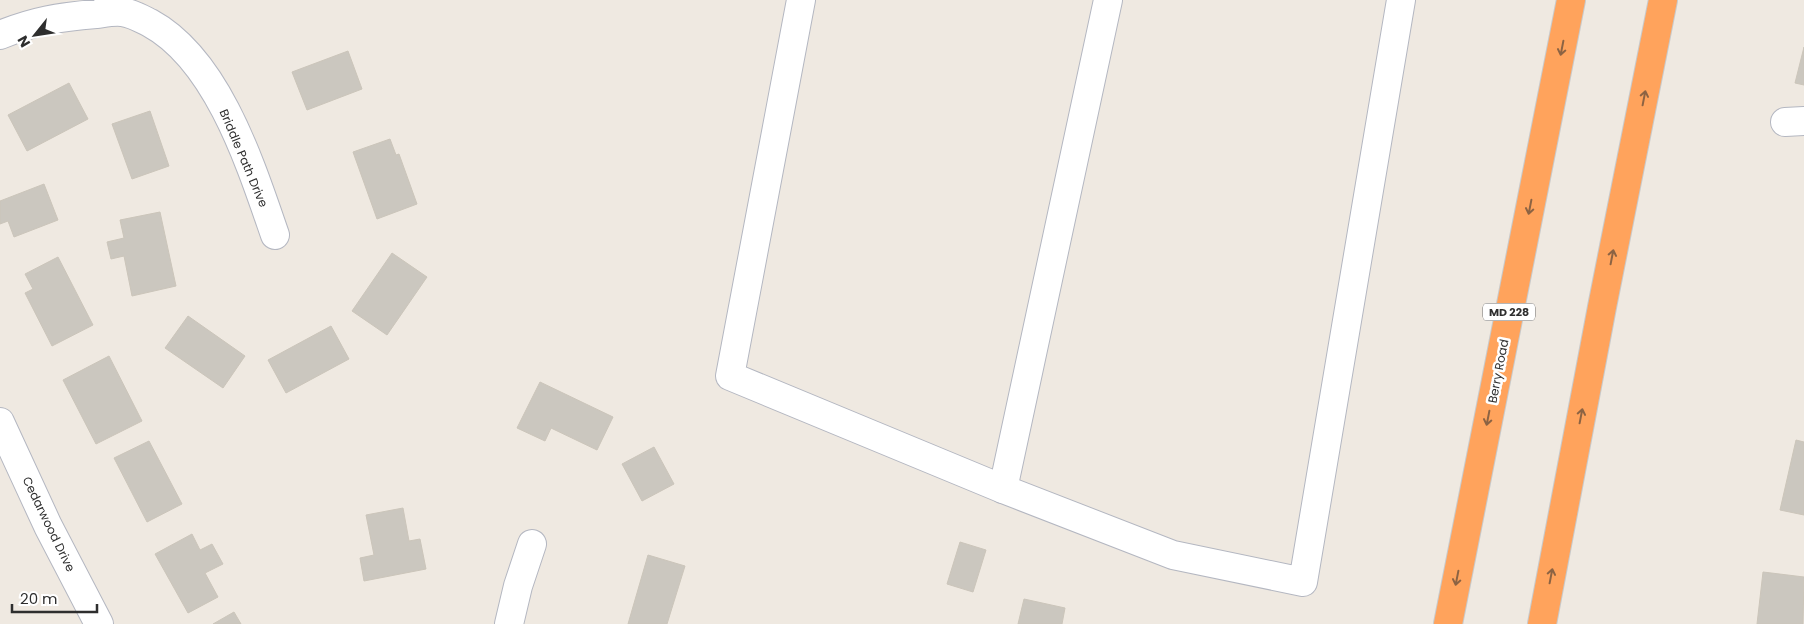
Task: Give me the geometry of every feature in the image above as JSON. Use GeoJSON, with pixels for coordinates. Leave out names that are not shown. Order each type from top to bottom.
{"type":"FeatureCollection","features":[{"type":"Feature","properties":{"kind":"highway","name":"Berry Road"},"geometry":{"type":"LineString","coordinates":[[1448,624],[1571,0]]}},
{"type":"Feature","properties":{"kind":"highway"},"geometry":{"type":"LineString","coordinates":[[1542,624],[1600,317],[1663,0]]}},
{"type":"Feature","properties":{"kind":"street"},"geometry":{"type":"LineString","coordinates":[[801,0],[730,376],[1003,489],[1173,555],[1303,582],[1401,0]]}},
{"type":"Feature","properties":{"kind":"street"},"geometry":{"type":"LineString","coordinates":[[1003,489],[1108,0]]}},
{"type":"Feature","properties":{"kind":"street","name":"Briddle Path Drive"},"geometry":{"type":"LineString","coordinates":[[0,35],[24,25],[62,16],[122,12],[162,29],[193,58],[229,116],[275,235]]}},
{"type":"Feature","properties":{"kind":"street","name":"Cedarwood Drive"},"geometry":{"type":"LineString","coordinates":[[0,422],[48,526],[99,624]]}},
{"type":"Feature","properties":{"kind":"street"},"geometry":{"type":"LineString","coordinates":[[509,624],[518,586],[532,544]]}},
{"type":"Feature","properties":{"kind":"building"},"geometry":{"type":"Polygon","coordinates":[[[1804,47],[1804,85],[1795,83],[1804,47]]]}},
{"type":"Feature","properties":{"kind":"building"},"geometry":{"type":"Polygon","coordinates":[[[348,51],[362,89],[307,110],[292,72],[348,51]]]}},
{"type":"Feature","properties":{"kind":"building"},"geometry":{"type":"Polygon","coordinates":[[[69,83],[88,119],[27,151],[8,115],[69,83]]]}},
{"type":"Feature","properties":{"kind":"building"},"geometry":{"type":"Polygon","coordinates":[[[150,111],[169,166],[132,179],[112,124],[150,111]]]}},
{"type":"Feature","properties":{"kind":"building"},"geometry":{"type":"Polygon","coordinates":[[[390,139],[396,155],[399,154],[417,204],[377,219],[353,152],[390,139]]]}},
{"type":"Feature","properties":{"kind":"building"},"geometry":{"type":"Polygon","coordinates":[[[44,184],[58,220],[14,237],[8,221],[0,224],[0,201],[44,184]]]}},
{"type":"Feature","properties":{"kind":"building"},"geometry":{"type":"Polygon","coordinates":[[[160,212],[176,286],[132,296],[124,256],[111,259],[107,242],[124,238],[120,220],[160,212]]]}},
{"type":"Feature","properties":{"kind":"building"},"geometry":{"type":"Polygon","coordinates":[[[392,253],[427,277],[387,335],[352,311],[392,253]]]}},
{"type":"Feature","properties":{"kind":"building"},"geometry":{"type":"Polygon","coordinates":[[[58,257],[93,325],[52,346],[25,293],[33,289],[25,274],[58,257]]]}},
{"type":"Feature","properties":{"kind":"building"},"geometry":{"type":"Polygon","coordinates":[[[188,316],[245,356],[223,388],[165,348],[188,316]]]}},
{"type":"Feature","properties":{"kind":"building"},"geometry":{"type":"Polygon","coordinates":[[[331,326],[349,359],[286,393],[268,360],[331,326]]]}},
{"type":"Feature","properties":{"kind":"building"},"geometry":{"type":"Polygon","coordinates":[[[109,356],[142,421],[96,444],[63,380],[109,356]]]}},
{"type":"Feature","properties":{"kind":"building"},"geometry":{"type":"Polygon","coordinates":[[[540,382],[613,417],[597,450],[551,428],[545,441],[517,428],[540,382]]]}},
{"type":"Feature","properties":{"kind":"building"},"geometry":{"type":"Polygon","coordinates":[[[1796,440],[1804,442],[1804,515],[1780,510],[1796,440]]]}},
{"type":"Feature","properties":{"kind":"building"},"geometry":{"type":"Polygon","coordinates":[[[149,441],[182,504],[147,522],[114,458],[149,441]]]}},
{"type":"Feature","properties":{"kind":"building"},"geometry":{"type":"Polygon","coordinates":[[[654,447],[674,484],[642,501],[622,464],[654,447]]]}},
{"type":"Feature","properties":{"kind":"building"},"geometry":{"type":"Polygon","coordinates":[[[403,508],[409,541],[420,539],[426,569],[364,581],[360,558],[374,555],[366,515],[403,508]]]}},
{"type":"Feature","properties":{"kind":"building"},"geometry":{"type":"Polygon","coordinates":[[[192,534],[200,550],[212,544],[223,564],[205,573],[218,597],[188,613],[155,554],[192,534]]]}},
{"type":"Feature","properties":{"kind":"building"},"geometry":{"type":"Polygon","coordinates":[[[960,542],[986,550],[973,592],[947,584],[960,542]]]}},
{"type":"Feature","properties":{"kind":"building"},"geometry":{"type":"Polygon","coordinates":[[[648,555],[685,566],[667,624],[628,624],[648,555]]]}},
{"type":"Feature","properties":{"kind":"building"},"geometry":{"type":"Polygon","coordinates":[[[1763,572],[1804,577],[1803,624],[1757,624],[1763,572]]]}},
{"type":"Feature","properties":{"kind":"building"},"geometry":{"type":"Polygon","coordinates":[[[1024,599],[1065,608],[1062,624],[1018,624],[1024,599]]]}},
{"type":"Feature","properties":{"kind":"building"},"geometry":{"type":"Polygon","coordinates":[[[234,612],[241,624],[213,624],[234,612]]]}}]}
